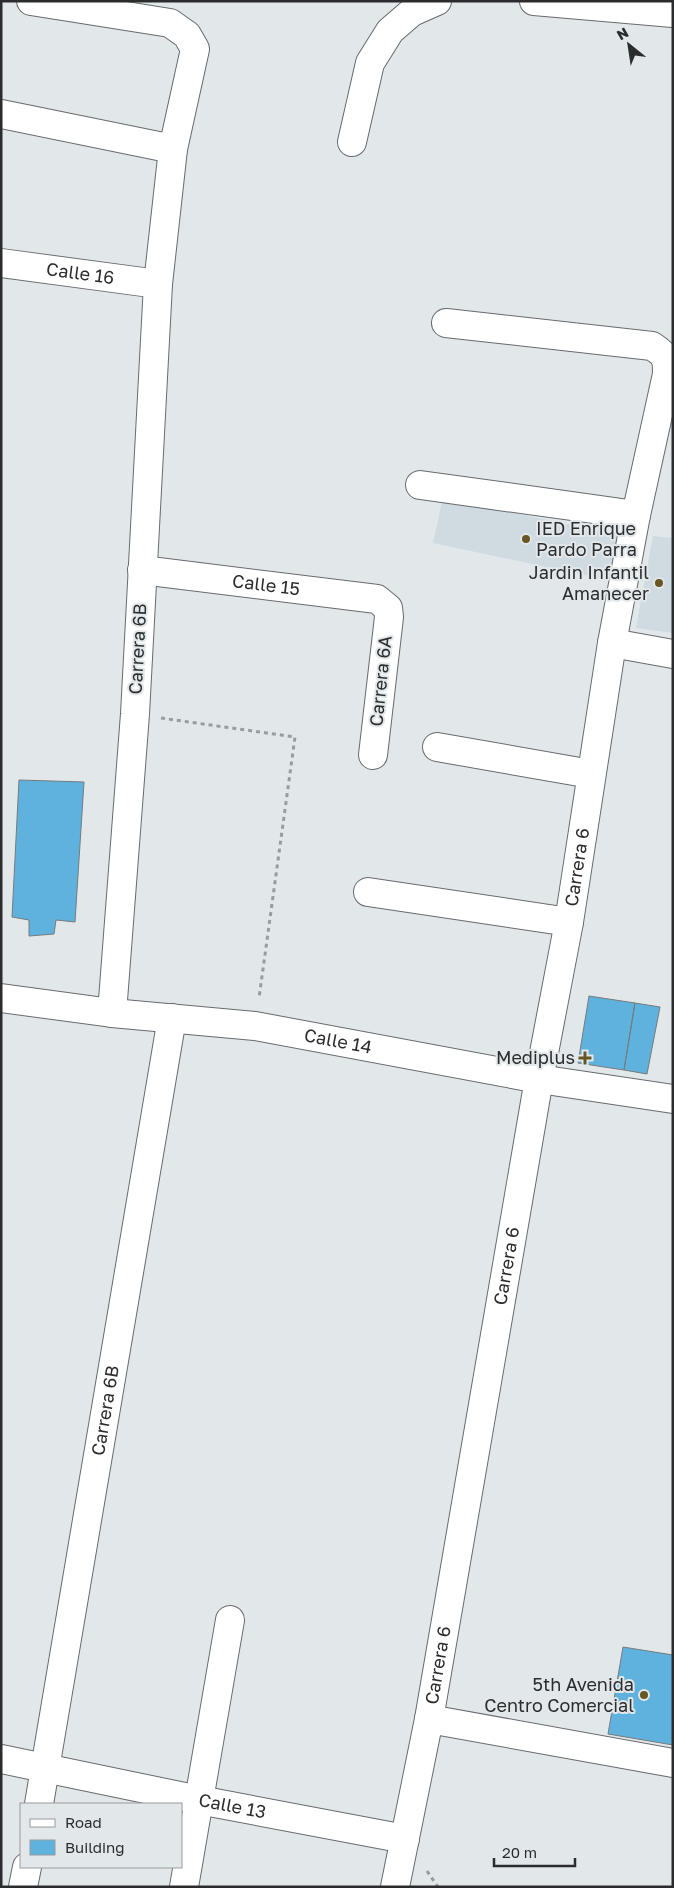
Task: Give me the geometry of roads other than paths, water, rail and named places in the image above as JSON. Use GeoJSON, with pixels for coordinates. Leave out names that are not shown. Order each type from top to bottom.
{"type":"FeatureCollection","features":[{"type":"Feature","properties":{"kind":"street","name":"Carrera 6B"},"geometry":{"type":"LineString","coordinates":[[31,1],[170,23],[187,35],[195,49],[173,149],[158,284],[135,714],[112,1013]]}},
{"type":"Feature","properties":{"kind":"street"},"geometry":{"type":"LineString","coordinates":[[352,142],[370,63],[390,31],[412,12],[437,1]]}},
{"type":"Feature","properties":{"kind":"street"},"geometry":{"type":"LineString","coordinates":[[534,1],[673,13]]}},
{"type":"Feature","properties":{"kind":"street"},"geometry":{"type":"LineString","coordinates":[[1,114],[173,149]]}},
{"type":"Feature","properties":{"kind":"street","name":"Calle 16"},"geometry":{"type":"LineString","coordinates":[[1,263],[158,284]]}},
{"type":"Feature","properties":{"kind":"street","name":"Carrera 6"},"geometry":{"type":"LineString","coordinates":[[395,1887],[428,1719],[539,1079],[569,922],[612,643],[636,515],[667,374],[667,360],[661,352],[652,346],[446,323]]}},
{"type":"Feature","properties":{"kind":"street"},"geometry":{"type":"LineString","coordinates":[[420,485],[636,515]]}},
{"type":"Feature","properties":{"kind":"street","name":"Calle 15"},"geometry":{"type":"LineString","coordinates":[[142,570],[377,599],[388,608]]}},
{"type":"Feature","properties":{"kind":"street","name":"Carrera 6A"},"geometry":{"type":"LineString","coordinates":[[373,755],[388,608]]}},
{"type":"Feature","properties":{"kind":"street"},"geometry":{"type":"LineString","coordinates":[[612,643],[673,654]]}},
{"type":"Feature","properties":{"kind":"street"},"geometry":{"type":"LineString","coordinates":[[437,747],[591,774]]}},
{"type":"Feature","properties":{"kind":"street"},"geometry":{"type":"LineString","coordinates":[[368,892],[569,922]]}},
{"type":"Feature","properties":{"kind":"street","name":"Calle 14"},"geometry":{"type":"LineString","coordinates":[[1,998],[112,1013],[255,1026],[539,1079],[673,1099]]}},
{"type":"Feature","properties":{"kind":"street","name":"Carrera 6B"},"geometry":{"type":"LineString","coordinates":[[39,1803],[172,1018]]}},
{"type":"Feature","properties":{"kind":"street"},"geometry":{"type":"LineString","coordinates":[[184,1887],[230,1620]]}},
{"type":"Feature","properties":{"kind":"street"},"geometry":{"type":"LineString","coordinates":[[428,1719],[673,1763]]}},
{"type":"Feature","properties":{"kind":"street","name":"Calle 13"},"geometry":{"type":"LineString","coordinates":[[1,1759],[199,1800],[405,1839]]}},
{"type":"Feature","properties":{"kind":"street"},"geometry":{"type":"LineString","coordinates":[[23,1887],[27,1868]]}},
{"type":"Feature","properties":{"kind":"place","name":"IED Enrique Pardo Parra"},"geometry":{"type":"Point","coordinates":[526,539]}},
{"type":"Feature","properties":{"kind":"place","name":"Jardin Infantil Amanecer"},"geometry":{"type":"Point","coordinates":[659,583]}},
{"type":"Feature","properties":{"kind":"place","name":"Mediplus"},"geometry":{"type":"Point","coordinates":[585,1058]}},
{"type":"Feature","properties":{"kind":"place","name":"5th Avenida Centro Comercial"},"geometry":{"type":"Point","coordinates":[644,1695]}}]}
